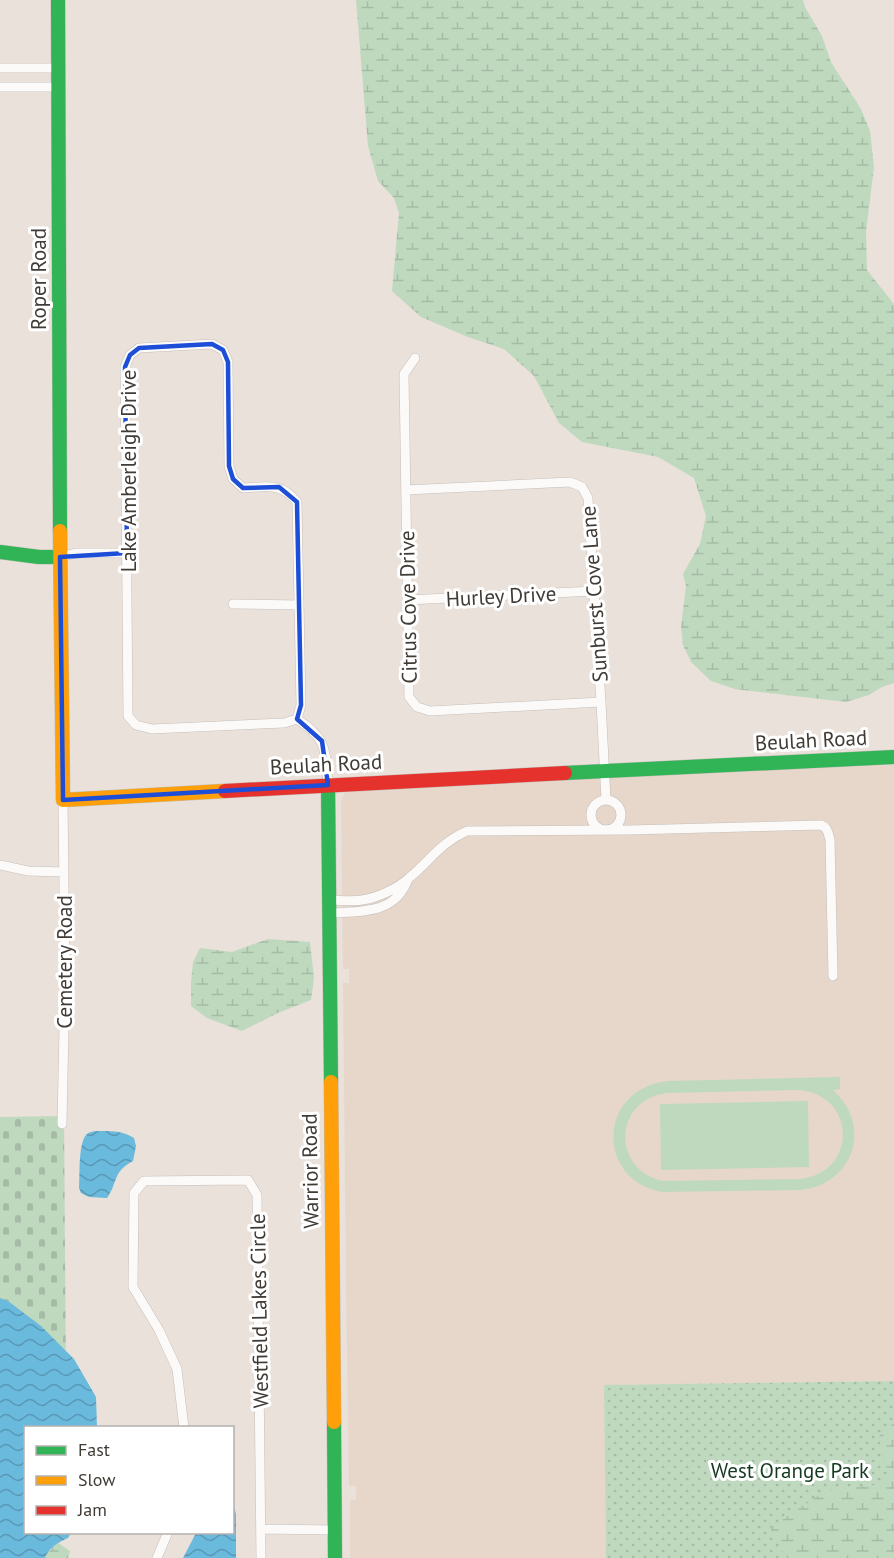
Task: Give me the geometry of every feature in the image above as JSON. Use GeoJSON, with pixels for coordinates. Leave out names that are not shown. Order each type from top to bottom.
{"type":"FeatureCollection","features":[{"type":"Feature","properties":{"kind":"street","name":"Roper Road"},"geometry":{"type":"LineString","coordinates":[[57,0],[60,557]]}},
{"type":"Feature","properties":{"kind":"street"},"geometry":{"type":"LineString","coordinates":[[0,68],[58,68]]}},
{"type":"Feature","properties":{"kind":"street"},"geometry":{"type":"LineString","coordinates":[[0,87],[58,87]]}},
{"type":"Feature","properties":{"kind":"street","name":"Lake Amberleigh Drive"},"geometry":{"type":"LineString","coordinates":[[212,344],[223,350],[228,362],[229,466],[233,479],[243,488],[279,487],[289,492],[297,502],[301,705],[297,719],[284,723],[152,729],[136,725],[128,716],[127,553],[125,368],[130,355],[139,348],[212,344]]}},
{"type":"Feature","properties":{"kind":"street","name":"Citrus Cove Drive"},"geometry":{"type":"LineString","coordinates":[[415,358],[404,374],[410,697],[417,707],[430,711],[601,702]]}},
{"type":"Feature","properties":{"kind":"street","name":"Sunburst Cove Lane"},"geometry":{"type":"LineString","coordinates":[[406,490],[570,482],[582,487],[588,498],[606,800]]}},
{"type":"Feature","properties":{"kind":"street"},"geometry":{"type":"LineString","coordinates":[[0,552],[39,557],[60,557],[76,553],[127,553]]}},
{"type":"Feature","properties":{"kind":"street"},"geometry":{"type":"LineString","coordinates":[[60,557],[63,800]]}},
{"type":"Feature","properties":{"kind":"street","name":"Hurley Drive"},"geometry":{"type":"LineString","coordinates":[[407,600],[594,591]]}},
{"type":"Feature","properties":{"kind":"street"},"geometry":{"type":"LineString","coordinates":[[232,604],[299,605]]}},
{"type":"Feature","properties":{"kind":"street"},"geometry":{"type":"LineString","coordinates":[[297,719],[310,728],[322,741],[327,784]]}},
{"type":"Feature","properties":{"kind":"street","name":"Beulah Road"},"geometry":{"type":"LineString","coordinates":[[63,800],[327,784],[894,757]]}},
{"type":"Feature","properties":{"kind":"street","name":"Warrior Road"},"geometry":{"type":"LineString","coordinates":[[327,784],[335,1558]]}},
{"type":"Feature","properties":{"kind":"street","name":"Cemetery Road"},"geometry":{"type":"LineString","coordinates":[[62,1124],[65,979],[63,800]]}},
{"type":"Feature","properties":{"kind":"street"},"geometry":{"type":"LineString","coordinates":[[606,800],[616,804],[621,815],[617,825],[607,830],[596,826],[592,815],[596,805],[606,800]]}},
{"type":"Feature","properties":{"kind":"street"},"geometry":{"type":"LineString","coordinates":[[329,907],[376,909],[392,903],[399,896],[408,879],[452,837],[467,831],[821,825],[826,827],[830,840],[833,976]]}},
{"type":"Feature","properties":{"kind":"street"},"geometry":{"type":"LineString","coordinates":[[0,865],[28,871],[64,872]]}},
{"type":"Feature","properties":{"kind":"street","name":"Westfield Lakes Circle"},"geometry":{"type":"LineString","coordinates":[[184,1426],[177,1369],[159,1330],[133,1287],[134,1194],[144,1181],[248,1180],[257,1195],[261,1558]]}},
{"type":"Feature","properties":{"kind":"street"},"geometry":{"type":"LineString","coordinates":[[261,1529],[334,1530]]}},
{"type":"Feature","properties":{"kind":"street"},"geometry":{"type":"LineString","coordinates":[[157,1558],[168,1534]]}},
{"type":"Feature","properties":{"kind":"highlighted area"},"geometry":{"type":"Polygon","coordinates":[[[212,344],[223,350],[228,362],[229,466],[233,479],[243,488],[279,487],[297,502],[301,705],[297,719],[322,741],[328,785],[63,800],[60,557],[127,553],[125,367],[130,355],[139,348],[212,344]]]}},
{"type":"Feature","properties":{"kind":"shaded area"},"geometry":{"type":"Polygon","coordinates":[[[894,765],[894,1381],[604,1385],[606,1558],[350,1558],[350,1500],[356,1500],[356,1486],[349,1486],[343,983],[349,983],[349,969],[343,969],[341,801],[345,792],[894,765]]]}},
{"type":"Feature","properties":{"kind":"green space"},"geometry":{"type":"Polygon","coordinates":[[[356,0],[803,0],[822,36],[831,62],[861,109],[870,131],[874,167],[866,231],[867,270],[894,304],[894,683],[869,695],[846,702],[735,689],[711,681],[691,662],[683,645],[681,627],[686,586],[683,574],[700,544],[706,516],[694,478],[658,457],[582,442],[559,423],[534,376],[504,349],[421,317],[392,291],[399,213],[394,198],[378,181],[368,146],[356,0]]]}},
{"type":"Feature","properties":{"kind":"green space"},"geometry":{"type":"Polygon","coordinates":[[[268,939],[310,942],[314,978],[311,1000],[242,1031],[207,1018],[191,1006],[193,962],[200,948],[232,952],[268,939]]]}},
{"type":"Feature","properties":{"kind":"green space"},"geometry":{"type":"Polygon","coordinates":[[[840,1077],[840,1089],[833,1090],[845,1104],[852,1120],[854,1136],[852,1151],[845,1165],[834,1177],[819,1186],[800,1190],[661,1192],[639,1183],[624,1170],[616,1153],[614,1134],[618,1116],[628,1099],[645,1087],[668,1081],[840,1077]],[[798,1090],[668,1093],[650,1098],[637,1107],[629,1120],[625,1134],[627,1149],[634,1163],[646,1174],[663,1181],[800,1179],[819,1174],[832,1163],[840,1149],[843,1134],[840,1118],[831,1105],[817,1095],[798,1090]]]}},
{"type":"Feature","properties":{"kind":"green space"},"geometry":{"type":"Polygon","coordinates":[[[808,1101],[809,1167],[661,1170],[660,1104],[808,1101]]]}},
{"type":"Feature","properties":{"kind":"green space"},"geometry":{"type":"Polygon","coordinates":[[[64,1116],[66,1391],[0,1392],[0,1117],[64,1116]]]}},
{"type":"Feature","properties":{"kind":"green space","name":"West Orange Park"},"geometry":{"type":"Polygon","coordinates":[[[894,1381],[894,1558],[606,1558],[604,1385],[894,1381]]]}},
{"type":"Feature","properties":{"kind":"green space"},"geometry":{"type":"Polygon","coordinates":[[[894,1423],[894,1558],[786,1558],[770,1528],[825,1491],[891,1483],[879,1436],[894,1423]]]}},
{"type":"Feature","properties":{"kind":"green space"},"geometry":{"type":"Polygon","coordinates":[[[57,1542],[70,1551],[68,1558],[45,1558],[46,1555],[57,1542]]]}},
{"type":"Feature","properties":{"kind":"water"},"geometry":{"type":"Polygon","coordinates":[[[95,1131],[125,1134],[134,1138],[136,1146],[133,1161],[118,1174],[107,1198],[89,1197],[81,1193],[79,1188],[83,1140],[86,1135],[95,1131]]]}},
{"type":"Feature","properties":{"kind":"water"},"geometry":{"type":"Polygon","coordinates":[[[0,1298],[8,1301],[41,1326],[74,1359],[96,1397],[97,1426],[24,1426],[24,1534],[70,1534],[52,1548],[45,1558],[0,1558],[0,1298]]]}},
{"type":"Feature","properties":{"kind":"water"},"geometry":{"type":"Polygon","coordinates":[[[234,1507],[236,1558],[183,1558],[195,1534],[234,1534],[234,1507]]]}},
{"type":"Feature","properties":{"kind":"traffic: fast"},"geometry":{"type":"LineString","coordinates":[[58,0],[60,531]]}},
{"type":"Feature","properties":{"kind":"traffic: fast"},"geometry":{"type":"LineString","coordinates":[[0,552],[60,557]]}},
{"type":"Feature","properties":{"kind":"traffic: fast"},"geometry":{"type":"LineString","coordinates":[[565,773],[894,757]]}},
{"type":"Feature","properties":{"kind":"traffic: fast"},"geometry":{"type":"LineString","coordinates":[[328,785],[331,1082]]}},
{"type":"Feature","properties":{"kind":"traffic: fast"},"geometry":{"type":"LineString","coordinates":[[334,1422],[335,1558]]}},
{"type":"Feature","properties":{"kind":"traffic: slow"},"geometry":{"type":"LineString","coordinates":[[60,531],[63,800],[225,791]]}},
{"type":"Feature","properties":{"kind":"traffic: slow"},"geometry":{"type":"LineString","coordinates":[[331,1082],[334,1422]]}},
{"type":"Feature","properties":{"kind":"traffic: jam"},"geometry":{"type":"LineString","coordinates":[[225,791],[565,773]]}}]}
